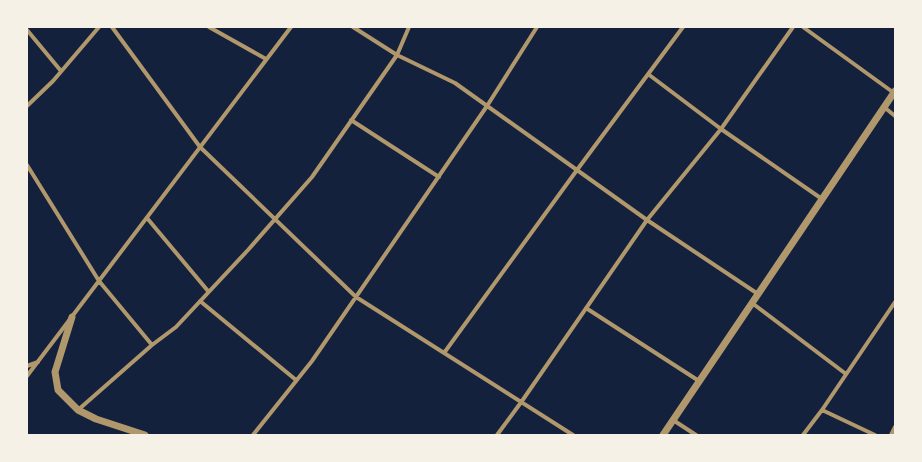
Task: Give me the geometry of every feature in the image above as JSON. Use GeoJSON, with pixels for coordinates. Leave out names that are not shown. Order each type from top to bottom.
{"type":"FeatureCollection","features":[{"type":"Feature","properties":{"kind":"street"},"geometry":{"type":"LineString","coordinates":[[27,106],[61,71],[99,27]]}},
{"type":"Feature","properties":{"kind":"street"},"geometry":{"type":"LineString","coordinates":[[112,27],[200,147],[356,297],[522,401],[573,435]]}},
{"type":"Feature","properties":{"kind":"street"},"geometry":{"type":"LineString","coordinates":[[209,27],[266,59]]}},
{"type":"Feature","properties":{"kind":"street"},"geometry":{"type":"LineString","coordinates":[[27,376],[291,27]]}},
{"type":"Feature","properties":{"kind":"street"},"geometry":{"type":"LineString","coordinates":[[353,27],[397,55],[455,83],[648,220],[758,294]]}},
{"type":"Feature","properties":{"kind":"street"},"geometry":{"type":"LineString","coordinates":[[78,410],[152,345],[176,327],[312,177],[397,55],[408,27]]}},
{"type":"Feature","properties":{"kind":"street"},"geometry":{"type":"LineString","coordinates":[[253,435],[312,361],[487,106],[537,27]]}},
{"type":"Feature","properties":{"kind":"street"},"geometry":{"type":"LineString","coordinates":[[444,353],[683,27]]}},
{"type":"Feature","properties":{"kind":"street"},"geometry":{"type":"LineString","coordinates":[[497,435],[648,220],[721,129],[793,27]]}},
{"type":"Feature","properties":{"kind":"street"},"geometry":{"type":"LineString","coordinates":[[663,435],[894,92],[802,27]]}},
{"type":"Feature","properties":{"kind":"street"},"geometry":{"type":"LineString","coordinates":[[27,30],[61,71]]}},
{"type":"Feature","properties":{"kind":"street"},"geometry":{"type":"LineString","coordinates":[[648,74],[721,129],[822,199]]}},
{"type":"Feature","properties":{"kind":"street"},"geometry":{"type":"LineString","coordinates":[[884,107],[895,116]]}},
{"type":"Feature","properties":{"kind":"street"},"geometry":{"type":"LineString","coordinates":[[351,120],[439,177]]}},
{"type":"Feature","properties":{"kind":"street"},"geometry":{"type":"LineString","coordinates":[[27,165],[99,281],[152,345]]}},
{"type":"Feature","properties":{"kind":"street"},"geometry":{"type":"LineString","coordinates":[[147,218],[208,291]]}},
{"type":"Feature","properties":{"kind":"street"},"geometry":{"type":"LineString","coordinates":[[200,301],[296,380]]}},
{"type":"Feature","properties":{"kind":"street"},"geometry":{"type":"LineString","coordinates":[[803,435],[822,410],[895,302]]}},
{"type":"Feature","properties":{"kind":"street"},"geometry":{"type":"LineString","coordinates":[[752,303],[846,374]]}},
{"type":"Feature","properties":{"kind":"street"},"geometry":{"type":"LineString","coordinates":[[586,308],[699,381]]}},
{"type":"Feature","properties":{"kind":"street"},"geometry":{"type":"LineString","coordinates":[[72,317],[55,372],[58,390],[78,410],[96,419],[145,435]]}},
{"type":"Feature","properties":{"kind":"street"},"geometry":{"type":"LineString","coordinates":[[27,366],[38,362]]}},
{"type":"Feature","properties":{"kind":"street"},"geometry":{"type":"LineString","coordinates":[[822,410],[875,435]]}},
{"type":"Feature","properties":{"kind":"street"},"geometry":{"type":"LineString","coordinates":[[673,420],[696,435]]}},
{"type":"Feature","properties":{"kind":"street"},"geometry":{"type":"LineString","coordinates":[[891,435],[895,427]]}}]}
